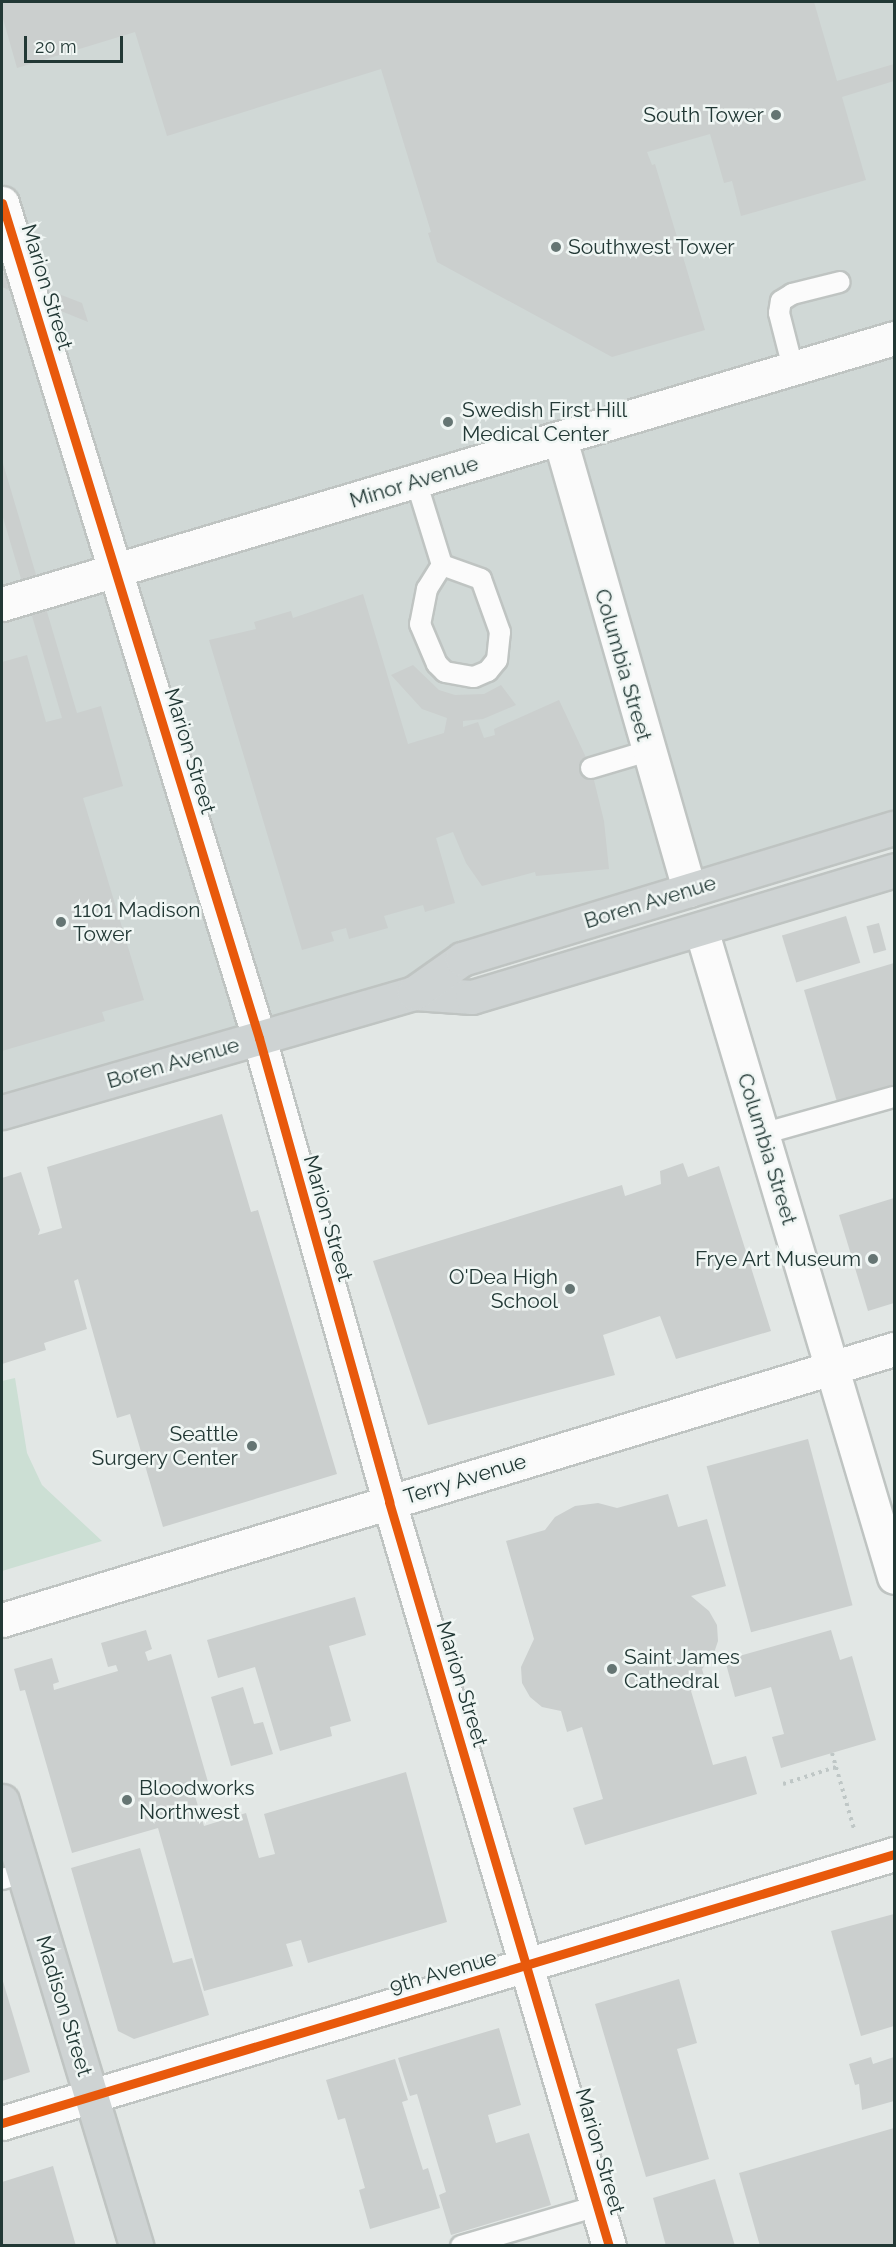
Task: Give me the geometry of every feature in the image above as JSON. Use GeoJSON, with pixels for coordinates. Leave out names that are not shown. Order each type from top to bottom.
{"type":"FeatureCollection","features":[{"type":"Feature","properties":{"kind":"main road","name":"Boren Avenue"},"geometry":{"type":"LineString","coordinates":[[2,1112],[414,993],[462,958],[894,828]]}},
{"type":"Feature","properties":{"kind":"main road","name":"Boren Avenue"},"geometry":{"type":"LineString","coordinates":[[414,993],[472,997],[894,870]]}},
{"type":"Feature","properties":{"kind":"main road","name":"Madison Street"},"geometry":{"type":"LineString","coordinates":[[2,1801],[13,1876],[91,2096],[136,2246]]}},
{"type":"Feature","properties":{"kind":"street","name":"Marion Street"},"geometry":{"type":"LineString","coordinates":[[2,203],[259,1038],[389,1502],[609,2246]]}},
{"type":"Feature","properties":{"kind":"street","name":"Minor Avenue"},"geometry":{"type":"LineString","coordinates":[[2,604],[894,338]]}},
{"type":"Feature","properties":{"kind":"street","name":"Columbia Street"},"geometry":{"type":"LineString","coordinates":[[560,439],[689,890]]}},
{"type":"Feature","properties":{"kind":"street","name":"Columbia Street"},"geometry":{"type":"LineString","coordinates":[[701,928],[894,1577]]}},
{"type":"Feature","properties":{"kind":"street","name":"Terry Avenue"},"geometry":{"type":"LineString","coordinates":[[2,1620],[894,1348]]}},
{"type":"Feature","properties":{"kind":"street","name":"9th Avenue"},"geometry":{"type":"LineString","coordinates":[[2,2123],[894,1854]]}},
{"type":"Feature","properties":{"kind":"lane"},"geometry":{"type":"LineString","coordinates":[[793,368],[779,313],[781,301],[792,294],[840,282]]}},
{"type":"Feature","properties":{"kind":"lane"},"geometry":{"type":"LineString","coordinates":[[416,481],[442,565],[427,589],[420,624],[437,664],[445,672],[474,677],[488,671],[498,660],[500,632],[481,579],[442,565]]}},
{"type":"Feature","properties":{"kind":"lane"},"geometry":{"type":"LineString","coordinates":[[591,768],[648,751]]}},
{"type":"Feature","properties":{"kind":"lane"},"geometry":{"type":"LineString","coordinates":[[762,1134],[894,1096]]}},
{"type":"Feature","properties":{"kind":"lane"},"geometry":{"type":"LineString","coordinates":[[461,2246],[597,2206]]}},
{"type":"Feature","properties":{"kind":"path"},"geometry":{"type":"LineString","coordinates":[[832,1753],[854,1829]]}},
{"type":"Feature","properties":{"kind":"path"},"geometry":{"type":"LineString","coordinates":[[783,1784],[836,1767]]}},
{"type":"Feature","properties":{"kind":"shaded area","name":"Swedish First Hill Medical Center"},"geometry":{"type":"Polygon","coordinates":[[[2,2],[894,2],[894,842],[2,1110],[2,2]]]}},
{"type":"Feature","properties":{"kind":"green space"},"geometry":{"type":"Polygon","coordinates":[[[15,1378],[27,1453],[42,1485],[102,1541],[2,1571],[2,1381],[15,1378]]]}},
{"type":"Feature","properties":{"kind":"building"},"geometry":{"type":"Polygon","coordinates":[[[2,2],[814,2],[837,81],[894,64],[894,81],[842,97],[866,180],[741,216],[732,181],[724,183],[710,134],[647,152],[652,165],[655,164],[705,330],[612,357],[437,262],[428,233],[431,232],[381,69],[167,136],[135,32],[17,68],[2,15],[2,2]]]}},
{"type":"Feature","properties":{"kind":"building"},"geometry":{"type":"Polygon","coordinates":[[[2,272],[82,303],[88,322],[2,287],[2,272]]]}},
{"type":"Feature","properties":{"kind":"building","name":"1101 Madison Tower"},"geometry":{"type":"Polygon","coordinates":[[[2,460],[77,713],[101,706],[123,786],[83,798],[144,1000],[102,1012],[105,1021],[2,1051],[2,662],[27,655],[46,722],[62,718],[2,514],[2,460]]]}},
{"type":"Feature","properties":{"kind":"building"},"geometry":{"type":"Polygon","coordinates":[[[363,594],[408,744],[444,733],[447,718],[422,709],[391,675],[413,665],[439,690],[455,695],[484,694],[501,685],[516,705],[483,719],[463,721],[463,727],[478,722],[484,738],[495,735],[494,729],[559,700],[591,768],[604,821],[609,869],[536,876],[535,872],[482,886],[466,863],[453,832],[436,838],[455,903],[425,912],[423,905],[384,916],[388,928],[349,939],[346,928],[331,932],[334,941],[302,950],[209,640],[256,629],[254,622],[291,611],[293,618],[363,594]]]}},
{"type":"Feature","properties":{"kind":"building"},"geometry":{"type":"Polygon","coordinates":[[[846,916],[860,963],[796,982],[782,936],[846,916]]]}},
{"type":"Feature","properties":{"kind":"building"},"geometry":{"type":"Polygon","coordinates":[[[879,923],[886,950],[874,953],[866,926],[879,923]]]}},
{"type":"Feature","properties":{"kind":"building"},"geometry":{"type":"Polygon","coordinates":[[[894,963],[894,1085],[837,1102],[804,990],[894,963]]]}},
{"type":"Feature","properties":{"kind":"building"},"geometry":{"type":"Polygon","coordinates":[[[222,1114],[251,1212],[258,1210],[337,1474],[163,1527],[130,1414],[117,1418],[78,1279],[74,1281],[87,1329],[44,1343],[46,1350],[2,1364],[2,1178],[21,1172],[40,1230],[38,1235],[62,1228],[47,1167],[222,1114]]]}},
{"type":"Feature","properties":{"kind":"building","name":"O'Dea High School"},"geometry":{"type":"Polygon","coordinates":[[[683,1163],[688,1177],[719,1166],[771,1331],[676,1359],[660,1316],[603,1335],[615,1375],[428,1425],[373,1261],[622,1185],[625,1196],[661,1184],[660,1171],[683,1163]]]}},
{"type":"Feature","properties":{"kind":"building","name":"Frye Art Museum"},"geometry":{"type":"Polygon","coordinates":[[[894,1198],[894,1303],[868,1311],[839,1215],[894,1198]]]}},
{"type":"Feature","properties":{"kind":"building"},"geometry":{"type":"Polygon","coordinates":[[[808,1439],[853,1605],[751,1632],[707,1466],[808,1439]]]}},
{"type":"Feature","properties":{"kind":"building","name":"Saint James Cathedral"},"geometry":{"type":"Polygon","coordinates":[[[668,1494],[678,1527],[707,1519],[726,1586],[691,1596],[709,1611],[717,1625],[718,1641],[713,1656],[702,1669],[707,1686],[691,1691],[713,1765],[746,1756],[757,1794],[585,1845],[573,1808],[603,1799],[582,1727],[567,1732],[561,1711],[542,1707],[530,1697],[522,1683],[521,1667],[534,1639],[506,1541],[545,1530],[555,1517],[575,1506],[598,1503],[617,1508],[668,1494]]]}},
{"type":"Feature","properties":{"kind":"building"},"geometry":{"type":"Polygon","coordinates":[[[355,1597],[366,1635],[329,1646],[351,1721],[330,1727],[332,1736],[280,1751],[255,1667],[218,1678],[207,1640],[355,1597]]]}},
{"type":"Feature","properties":{"kind":"building","name":"Bloodworks Northwest"},"geometry":{"type":"Polygon","coordinates":[[[146,1630],[152,1649],[145,1652],[148,1661],[171,1654],[208,1782],[192,1786],[204,1826],[246,1813],[259,1858],[275,1854],[264,1814],[406,1772],[447,1922],[308,1963],[301,1940],[286,1944],[293,1966],[204,1991],[158,1828],[72,1853],[25,1690],[20,1691],[14,1669],[52,1658],[59,1682],[53,1684],[54,1690],[118,1671],[116,1665],[108,1667],[101,1643],[146,1630]]]}},
{"type":"Feature","properties":{"kind":"building"},"geometry":{"type":"Polygon","coordinates":[[[831,1630],[840,1660],[852,1656],[876,1740],[781,1768],[772,1737],[784,1734],[771,1687],[735,1697],[725,1660],[831,1630]]]}},
{"type":"Feature","properties":{"kind":"building"},"geometry":{"type":"Polygon","coordinates":[[[243,1687],[254,1724],[263,1722],[273,1754],[231,1766],[211,1697],[243,1687]]]}},
{"type":"Feature","properties":{"kind":"building"},"geometry":{"type":"Polygon","coordinates":[[[140,1848],[173,1963],[192,1958],[209,2015],[134,2039],[118,2031],[71,1868],[140,1848]]]}},
{"type":"Feature","properties":{"kind":"building"},"geometry":{"type":"Polygon","coordinates":[[[894,1914],[894,2026],[861,2036],[831,1931],[894,1914]]]}},
{"type":"Feature","properties":{"kind":"building"},"geometry":{"type":"Polygon","coordinates":[[[2,1978],[30,2072],[2,2081],[2,1978]]]}},
{"type":"Feature","properties":{"kind":"building"},"geometry":{"type":"Polygon","coordinates":[[[679,1979],[697,2043],[677,2049],[709,2159],[646,2177],[595,2004],[679,1979]]]}},
{"type":"Feature","properties":{"kind":"building"},"geometry":{"type":"Polygon","coordinates":[[[499,2028],[521,2105],[488,2115],[496,2143],[529,2133],[551,2205],[451,2235],[439,2195],[446,2192],[417,2094],[410,2096],[398,2058],[499,2028]]]}},
{"type":"Feature","properties":{"kind":"building"},"geometry":{"type":"Polygon","coordinates":[[[871,2057],[873,2064],[894,2057],[894,2101],[862,2110],[859,2084],[855,2085],[849,2064],[871,2057]]]}},
{"type":"Feature","properties":{"kind":"building"},"geometry":{"type":"Polygon","coordinates":[[[395,2059],[408,2100],[402,2102],[423,2170],[428,2168],[440,2208],[370,2229],[359,2190],[365,2188],[345,2118],[338,2120],[326,2080],[395,2059]]]}},
{"type":"Feature","properties":{"kind":"building"},"geometry":{"type":"Polygon","coordinates":[[[894,2128],[894,2246],[760,2246],[739,2173],[894,2128]]]}},
{"type":"Feature","properties":{"kind":"building"},"geometry":{"type":"Polygon","coordinates":[[[53,2166],[76,2246],[2,2246],[2,2182],[53,2166]]]}},
{"type":"Feature","properties":{"kind":"building"},"geometry":{"type":"Polygon","coordinates":[[[715,2179],[735,2246],[666,2246],[653,2198],[715,2179]]]}},
{"type":"Feature","properties":{"kind":"cycle path"},"geometry":{"type":"LineString","coordinates":[[2,203],[259,1038],[389,1502],[609,2246]]}},
{"type":"Feature","properties":{"kind":"cycle path"},"geometry":{"type":"LineString","coordinates":[[2,2123],[894,1854]]}},
{"type":"Feature","properties":{"kind":"place","name":"South Tower"},"geometry":{"type":"Point","coordinates":[776,115]}},
{"type":"Feature","properties":{"kind":"place","name":"Southwest Tower"},"geometry":{"type":"Point","coordinates":[556,247]}},
{"type":"Feature","properties":{"kind":"place","name":"Swedish First Hill Medical Center"},"geometry":{"type":"Point","coordinates":[448,422]}},
{"type":"Feature","properties":{"kind":"place","name":"1101 Madison Tower"},"geometry":{"type":"Point","coordinates":[61,922]}},
{"type":"Feature","properties":{"kind":"place","name":"Frye Art Museum"},"geometry":{"type":"Point","coordinates":[873,1259]}},
{"type":"Feature","properties":{"kind":"place","name":"O'Dea High School"},"geometry":{"type":"Point","coordinates":[570,1289]}},
{"type":"Feature","properties":{"kind":"place","name":"Seattle Surgery Center"},"geometry":{"type":"Point","coordinates":[252,1446]}},
{"type":"Feature","properties":{"kind":"place","name":"Saint James Cathedral"},"geometry":{"type":"Point","coordinates":[612,1669]}},
{"type":"Feature","properties":{"kind":"place","name":"Bloodworks Northwest"},"geometry":{"type":"Point","coordinates":[127,1800]}}]}
